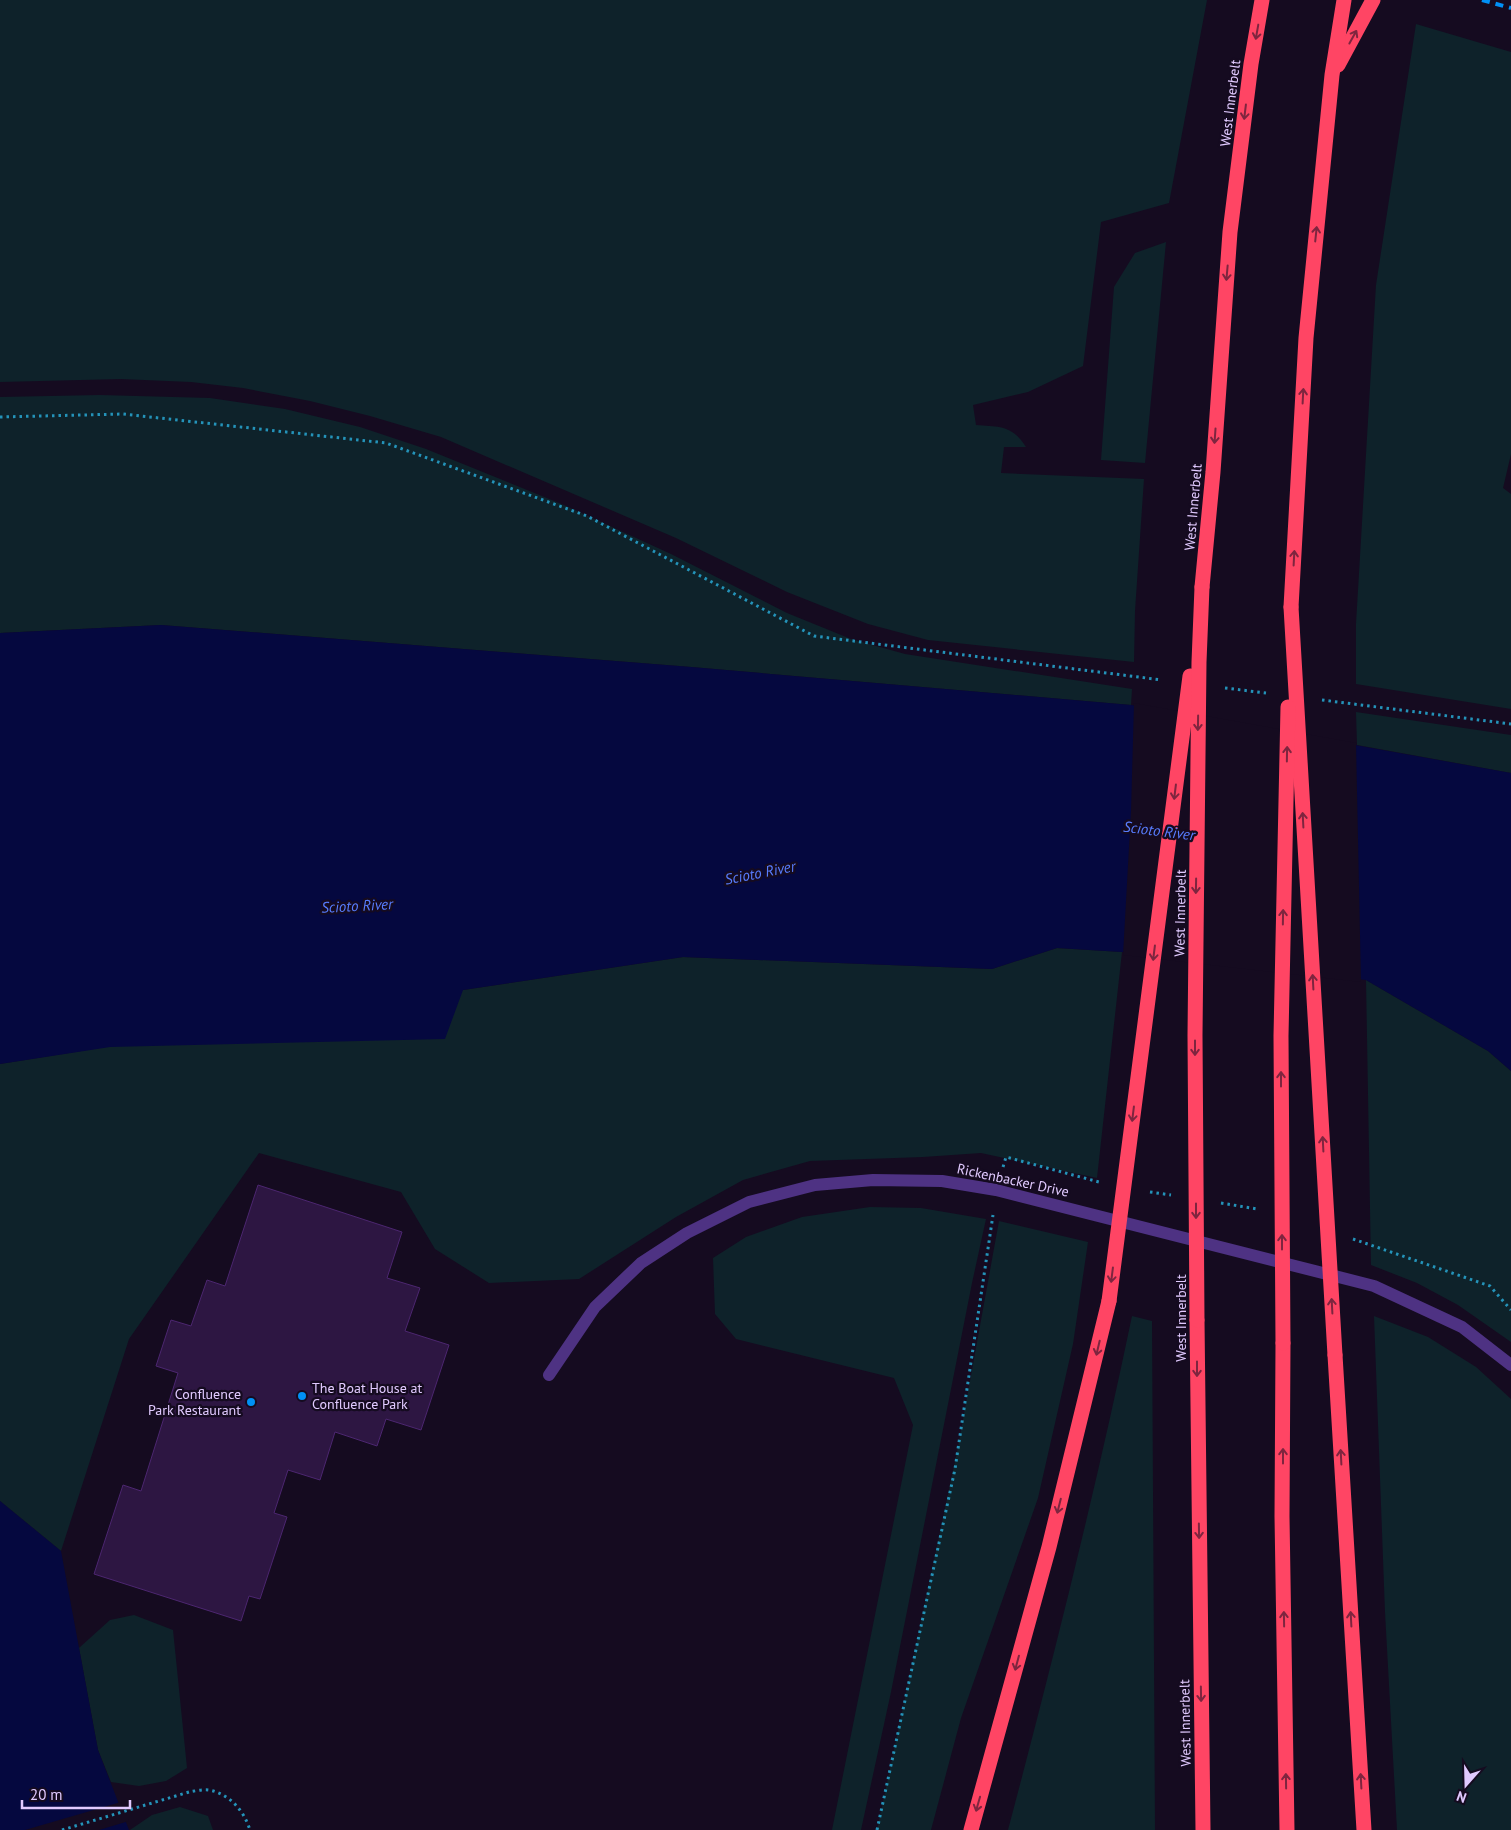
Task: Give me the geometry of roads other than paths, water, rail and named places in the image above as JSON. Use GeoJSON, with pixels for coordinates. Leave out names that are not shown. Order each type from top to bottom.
{"type":"FeatureCollection","features":[{"type":"Feature","properties":{"kind":"highway","name":"West Innerbelt"},"geometry":{"type":"LineString","coordinates":[[1203,1830],[1194,1035],[1198,662],[1202,587],[1213,472],[1230,232],[1251,64],[1262,0]]}},
{"type":"Feature","properties":{"kind":"highway"},"geometry":{"type":"LineString","coordinates":[[1287,1830],[1282,1516],[1281,1036],[1291,607],[1306,338],[1332,75],[1344,0]]}},
{"type":"Feature","properties":{"kind":"highway"},"geometry":{"type":"LineString","coordinates":[[1332,75],[1374,0]]}},
{"type":"Feature","properties":{"kind":"highway"},"geometry":{"type":"LineString","coordinates":[[971,1830],[1049,1547],[1109,1301],[1202,587]]}},
{"type":"Feature","properties":{"kind":"highway"},"geometry":{"type":"LineString","coordinates":[[1291,607],[1364,1830]]}},
{"type":"Feature","properties":{"kind":"street","name":"Rickenbacker Drive"},"geometry":{"type":"LineString","coordinates":[[549,1376],[595,1307],[642,1264],[687,1233],[750,1202],[815,1185],[873,1180],[942,1181],[996,1190],[1374,1286],[1462,1327],[1511,1365]]}},
{"type":"Feature","properties":{"kind":"water","name":"Scioto River"},"geometry":{"type":"Polygon","coordinates":[[[161,625],[691,667],[1131,705],[1511,773],[1511,1071],[1488,1051],[1366,980],[1122,952],[1057,948],[992,969],[683,957],[463,990],[445,1039],[110,1047],[0,1064],[0,633],[161,625]]]}},
{"type":"Feature","properties":{"kind":"water"},"geometry":{"type":"Polygon","coordinates":[[[0,1501],[61,1551],[98,1750],[129,1830],[0,1830],[0,1501]]]}},
{"type":"Feature","properties":{"kind":"railway"},"geometry":{"type":"LineString","coordinates":[[1482,0],[1511,8]]}},
{"type":"Feature","properties":{"kind":"place","name":"The Boat House at Confluence Park"},"geometry":{"type":"Point","coordinates":[302,1396]}},
{"type":"Feature","properties":{"kind":"place","name":"Confluence Park Restaurant"},"geometry":{"type":"Point","coordinates":[251,1402]}}]}
